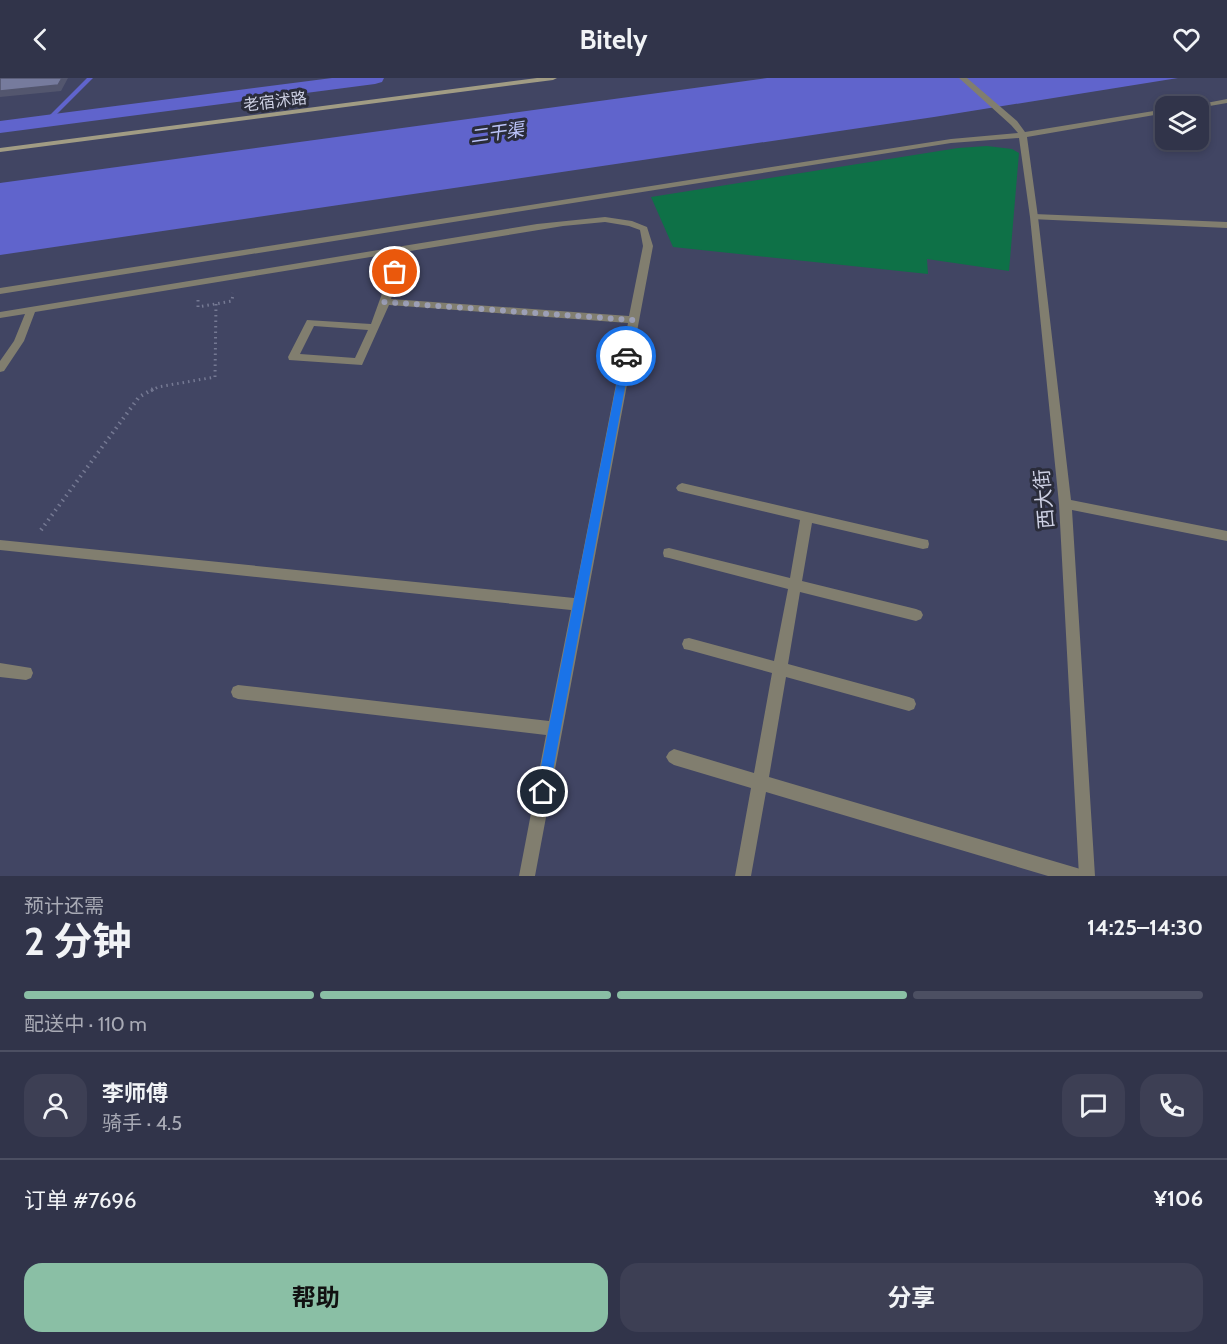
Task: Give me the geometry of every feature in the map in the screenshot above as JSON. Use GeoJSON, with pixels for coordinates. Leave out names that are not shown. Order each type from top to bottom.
{"type":"FeatureCollection","features":[{"type":"Feature","properties":{"kind":"main road","name":"老宿沭路"},"geometry":{"type":"LineString","coordinates":[[0,150],[553,78]]}},
{"type":"Feature","properties":{"kind":"street","name":"西大街"},"geometry":{"type":"LineString","coordinates":[[963,78],[1014,123],[1023,135],[1035,217],[1065,504],[1087,876]]}},
{"type":"Feature","properties":{"kind":"street"},"geometry":{"type":"LineString","coordinates":[[1209,104],[1227,101]]}},
{"type":"Feature","properties":{"kind":"street"},"geometry":{"type":"LineString","coordinates":[[0,291],[940,143],[1023,135],[1155,113]]}},
{"type":"Feature","properties":{"kind":"street"},"geometry":{"type":"LineString","coordinates":[[1035,217],[1227,225]]}},
{"type":"Feature","properties":{"kind":"street"},"geometry":{"type":"LineString","coordinates":[[0,315],[582,221],[621,220],[644,229],[648,246],[527,876]]}},
{"type":"Feature","properties":{"kind":"street"},"geometry":{"type":"LineString","coordinates":[[373,327],[311,322],[292,357],[358,362],[394,281],[396,262],[393,250]]}},
{"type":"Feature","properties":{"kind":"street"},"geometry":{"type":"LineString","coordinates":[[384,302],[633,320]]}},
{"type":"Feature","properties":{"kind":"street"},"geometry":{"type":"LineString","coordinates":[[0,369],[15,352],[31,310]]}},
{"type":"Feature","properties":{"kind":"street"},"geometry":{"type":"LineString","coordinates":[[682,488],[923,544]]}},
{"type":"Feature","properties":{"kind":"street"},"geometry":{"type":"LineString","coordinates":[[1065,504],[1227,536]]}},
{"type":"Feature","properties":{"kind":"street"},"geometry":{"type":"LineString","coordinates":[[743,876],[807,517]]}},
{"type":"Feature","properties":{"kind":"street"},"geometry":{"type":"LineString","coordinates":[[0,545],[579,605]]}},
{"type":"Feature","properties":{"kind":"street"},"geometry":{"type":"LineString","coordinates":[[669,553],[916,615]]}},
{"type":"Feature","properties":{"kind":"street"},"geometry":{"type":"LineString","coordinates":[[689,644],[909,705]]}},
{"type":"Feature","properties":{"kind":"street"},"geometry":{"type":"LineString","coordinates":[[0,670],[26,673]]}},
{"type":"Feature","properties":{"kind":"street"},"geometry":{"type":"LineString","coordinates":[[238,692],[555,729]]}},
{"type":"Feature","properties":{"kind":"street"},"geometry":{"type":"LineString","coordinates":[[674,757],[1077,876]]}},
{"type":"Feature","properties":{"kind":"path"},"geometry":{"type":"LineString","coordinates":[[28,548],[139,397],[158,387],[215,377],[216,304]]}},
{"type":"Feature","properties":{"kind":"green space"},"geometry":{"type":"Polygon","coordinates":[[[987,146],[1012,149],[1019,153],[1009,271],[927,259],[928,274],[673,247],[651,197],[958,148],[987,146]]]}},
{"type":"Feature","properties":{"kind":"water","name":"二干渠"},"geometry":{"type":"Polygon","coordinates":[[[767,78],[1178,78],[934,117],[0,255],[0,183],[767,78]]]}},
{"type":"Feature","properties":{"kind":"building"},"geometry":{"type":"Polygon","coordinates":[[[0,78],[62,78],[58,85],[0,91],[0,78]]]}},
{"type":"Feature","properties":{"kind":"waterway"},"geometry":{"type":"LineString","coordinates":[[46,122],[90,78]]}},
{"type":"Feature","properties":{"kind":"waterway"},"geometry":{"type":"LineString","coordinates":[[0,127],[375,78]]}},
{"type":"Feature","properties":{"kind":"way so far"},"geometry":{"type":"LineString","coordinates":[[395,272],[394,281],[384,302],[633,320],[626,356]]}},
{"type":"Feature","properties":{"kind":"route"},"geometry":{"type":"LineString","coordinates":[[543,792],[626,356]]}}]}
